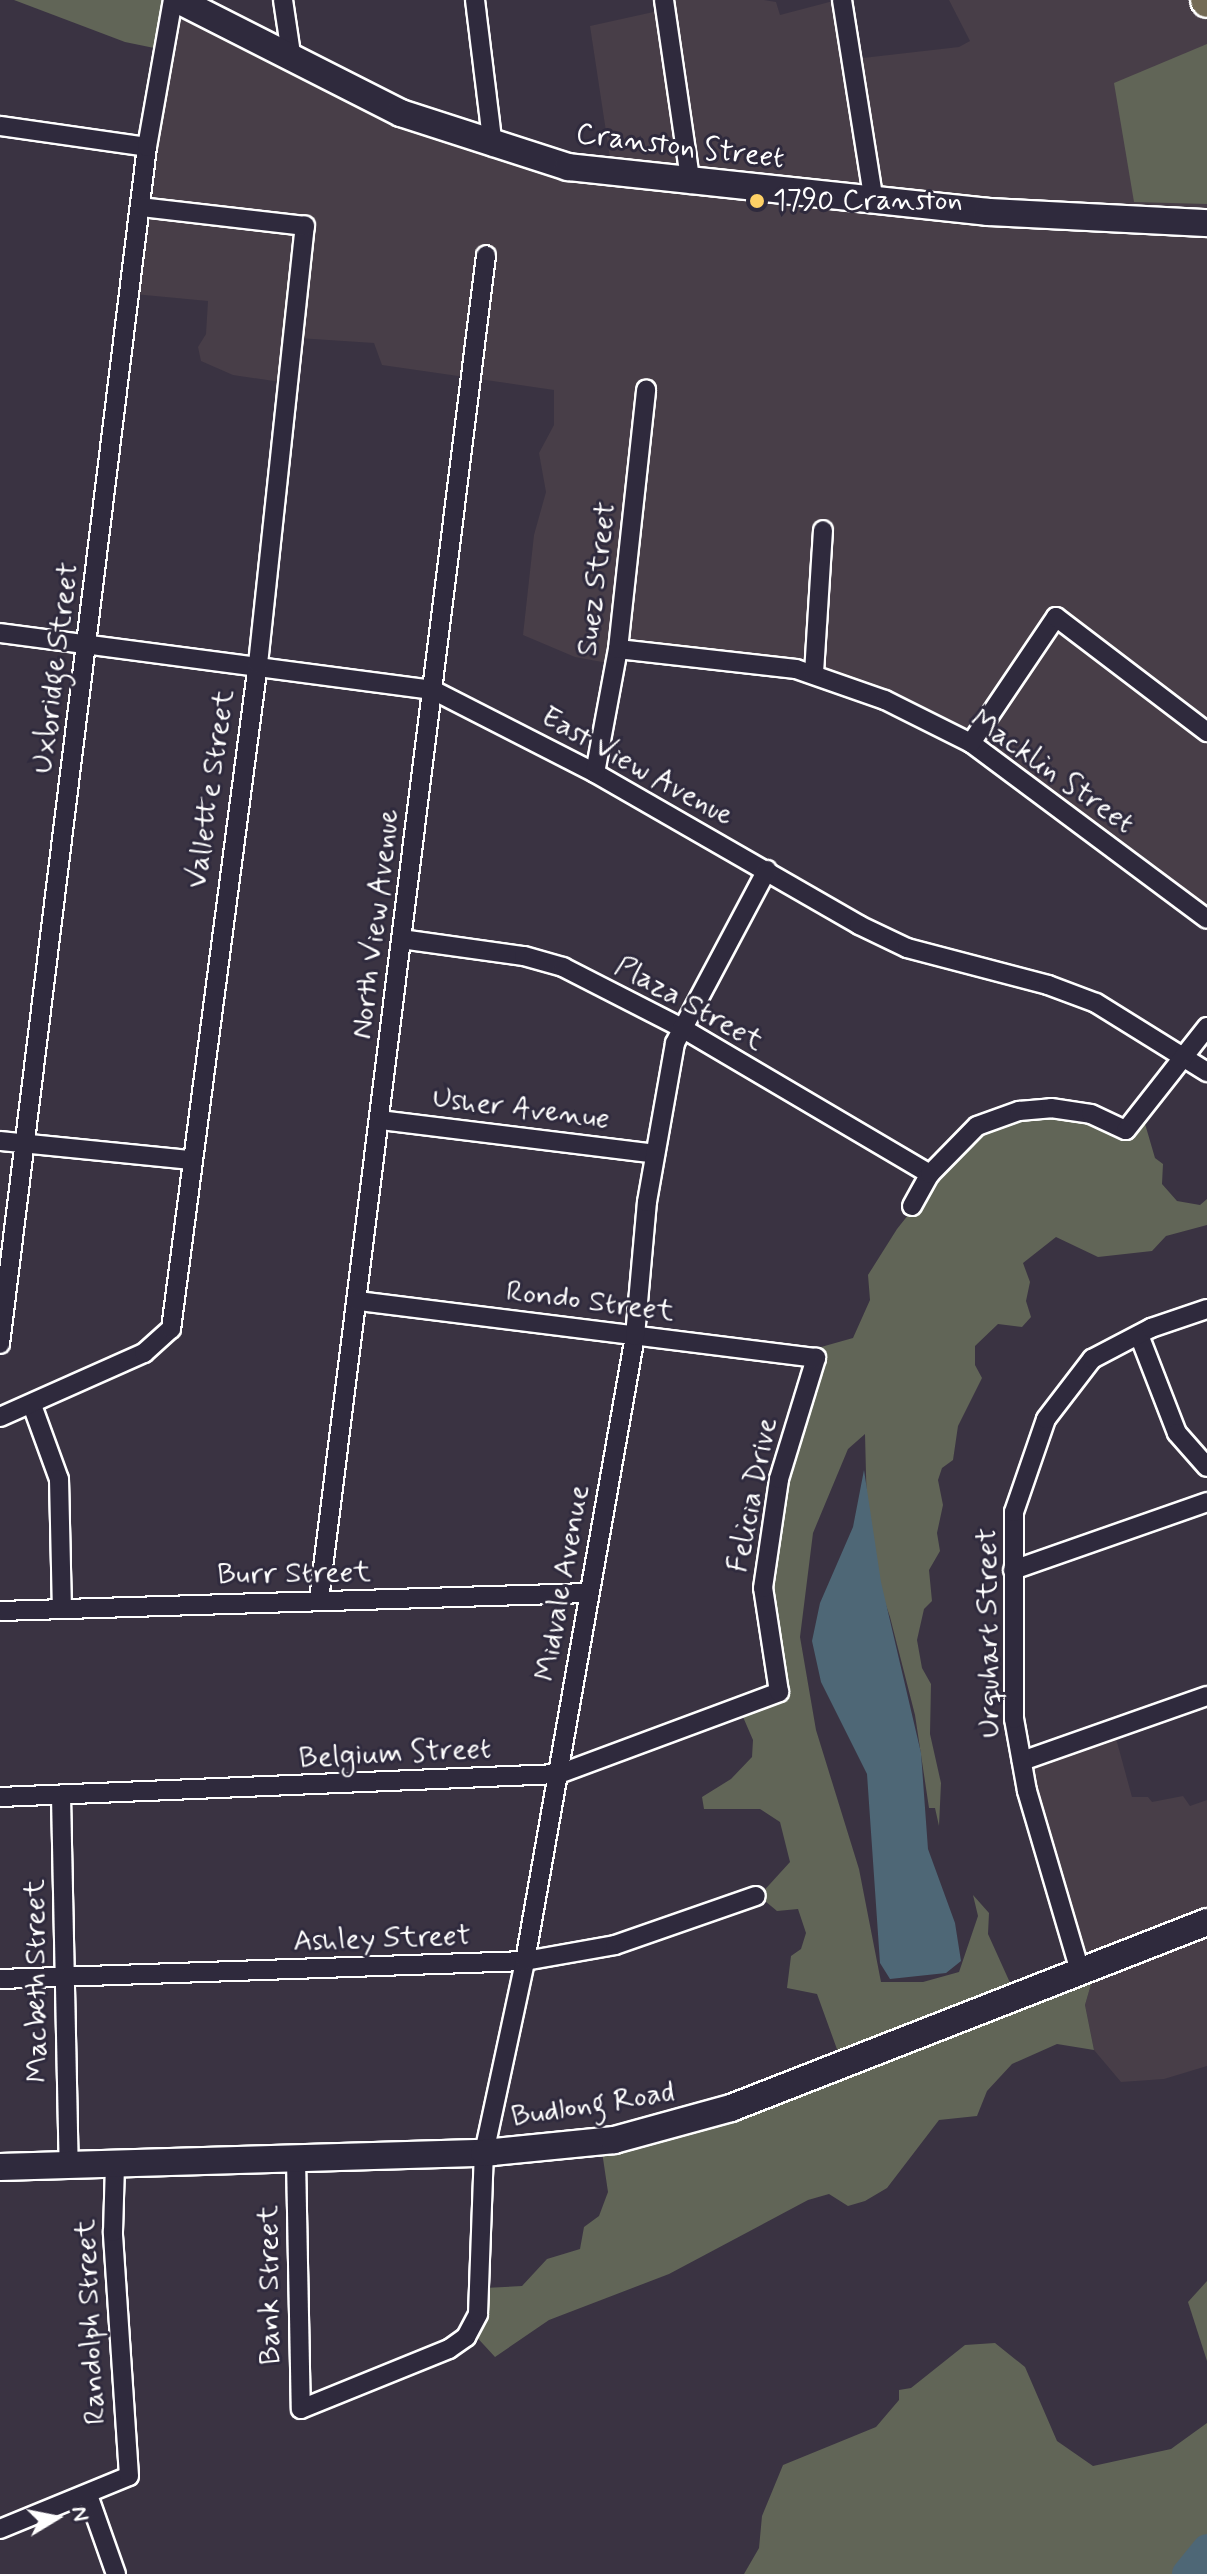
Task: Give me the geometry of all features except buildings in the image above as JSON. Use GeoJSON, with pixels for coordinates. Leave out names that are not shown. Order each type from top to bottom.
{"type":"FeatureCollection","features":[{"type":"Feature","properties":{"kind":"main road","name":"Cranston Street"},"geometry":{"type":"LineString","coordinates":[[176,0],[401,113],[493,147],[568,167],[691,184],[874,202],[1207,223]]}},
{"type":"Feature","properties":{"kind":"main road","name":"Budlong Road"},"geometry":{"type":"LineString","coordinates":[[0,2167],[484,2153],[587,2145],[704,2118],[1207,1922]]}},
{"type":"Feature","properties":{"kind":"street","name":"Uxbridge Street"},"geometry":{"type":"LineString","coordinates":[[0,1344],[147,147],[176,0]]}},
{"type":"Feature","properties":{"kind":"street"},"geometry":{"type":"LineString","coordinates":[[283,0],[292,60]]}},
{"type":"Feature","properties":{"kind":"street"},"geometry":{"type":"LineString","coordinates":[[475,0],[493,147]]}},
{"type":"Feature","properties":{"kind":"street"},"geometry":{"type":"LineString","coordinates":[[664,0],[691,184]]}},
{"type":"Feature","properties":{"kind":"street"},"geometry":{"type":"LineString","coordinates":[[842,0],[874,202]]}},
{"type":"Feature","properties":{"kind":"street"},"geometry":{"type":"LineString","coordinates":[[0,126],[147,147]]}},
{"type":"Feature","properties":{"kind":"street","name":"Vallette Street"},"geometry":{"type":"LineString","coordinates":[[0,1417],[144,1353],[171,1329],[190,1160],[258,664],[305,226],[142,207]]}},
{"type":"Feature","properties":{"kind":"street","name":"North View Avenue"},"geometry":{"type":"LineString","coordinates":[[319,1600],[486,255]]}},
{"type":"Feature","properties":{"kind":"street","name":"Suez Street"},"geometry":{"type":"LineString","coordinates":[[595,773],[618,649],[646,390]]}},
{"type":"Feature","properties":{"kind":"street"},"geometry":{"type":"LineString","coordinates":[[814,673],[823,530]]}},
{"type":"Feature","properties":{"kind":"street"},"geometry":{"type":"LineString","coordinates":[[971,743],[1056,617],[1207,732]]}},
{"type":"Feature","properties":{"kind":"street","name":"East View Avenue"},"geometry":{"type":"LineString","coordinates":[[0,633],[258,664],[433,690],[595,773],[907,948],[1048,985],[1096,1003],[1207,1072]]}},
{"type":"Feature","properties":{"kind":"street","name":"Macklin Street"},"geometry":{"type":"LineString","coordinates":[[618,649],[698,654],[814,673],[971,743],[1207,919]]}},
{"type":"Feature","properties":{"kind":"street","name":"Midvale Avenue"},"geometry":{"type":"LineString","coordinates":[[301,2409],[449,2349],[474,2325],[484,2153],[525,1961],[635,1336],[655,1154],[682,1028],[767,870]]}},
{"type":"Feature","properties":{"kind":"street","name":"Plaza Street"},"geometry":{"type":"LineString","coordinates":[[401,939],[524,956],[563,967],[682,1028],[930,1174]]}},
{"type":"Feature","properties":{"kind":"street"},"geometry":{"type":"LineString","coordinates":[[912,1206],[930,1174],[977,1126],[1019,1111],[1051,1108],[1091,1114],[1126,1130],[1207,1027]]}},
{"type":"Feature","properties":{"kind":"street","name":"Usher Avenue"},"geometry":{"type":"LineString","coordinates":[[380,1120],[655,1154]]}},
{"type":"Feature","properties":{"kind":"street"},"geometry":{"type":"LineString","coordinates":[[0,1141],[190,1160]]}},
{"type":"Feature","properties":{"kind":"street","name":"Rondo Street"},"geometry":{"type":"LineString","coordinates":[[357,1301],[816,1358]]}},
{"type":"Feature","properties":{"kind":"street","name":"Urquhart Street"},"geometry":{"type":"LineString","coordinates":[[1080,1971],[1022,1761],[1014,1719],[1014,1512],[1046,1419],[1092,1359],[1139,1335],[1207,1309]]}},
{"type":"Feature","properties":{"kind":"street"},"geometry":{"type":"LineString","coordinates":[[1139,1335],[1177,1433],[1207,1467]]}},
{"type":"Feature","properties":{"kind":"street","name":"Felicia Drive"},"geometry":{"type":"LineString","coordinates":[[779,1692],[763,1588],[779,1479],[816,1358]]}},
{"type":"Feature","properties":{"kind":"street"},"geometry":{"type":"LineString","coordinates":[[32,1405],[59,1479],[62,1609]]}},
{"type":"Feature","properties":{"kind":"street"},"geometry":{"type":"LineString","coordinates":[[1013,1570],[1207,1502]]}},
{"type":"Feature","properties":{"kind":"street","name":"Burr Street"},"geometry":{"type":"LineString","coordinates":[[0,1611],[588,1593]]}},
{"type":"Feature","properties":{"kind":"street","name":"Belgium Street"},"geometry":{"type":"LineString","coordinates":[[0,1797],[559,1774],[779,1692]]}},
{"type":"Feature","properties":{"kind":"street"},"geometry":{"type":"LineString","coordinates":[[1022,1761],[1207,1696]]}},
{"type":"Feature","properties":{"kind":"street","name":"Macbeth Street"},"geometry":{"type":"LineString","coordinates":[[61,1796],[69,2165]]}},
{"type":"Feature","properties":{"kind":"street","name":"Ashley Street"},"geometry":{"type":"LineString","coordinates":[[0,1979],[525,1961],[615,1945],[756,1896]]}},
{"type":"Feature","properties":{"kind":"street","name":"Bank Street"},"geometry":{"type":"LineString","coordinates":[[296,2159],[301,2409]]}},
{"type":"Feature","properties":{"kind":"street","name":"Randolph Street"},"geometry":{"type":"LineString","coordinates":[[88,2495],[129,2476],[113,2232],[115,2165]]}},
{"type":"Feature","properties":{"kind":"street"},"geometry":{"type":"LineString","coordinates":[[0,2529],[88,2495],[116,2574]]}},
{"type":"Feature","properties":{"kind":"shaded area"},"geometry":{"type":"Polygon","coordinates":[[[666,0],[764,0],[776,2],[780,15],[837,0],[854,59],[959,47],[970,41],[949,0],[1207,0],[1207,918],[976,745],[797,668],[621,650],[613,664],[575,657],[523,635],[534,535],[546,492],[539,453],[554,425],[554,390],[382,365],[374,343],[298,338],[287,383],[233,375],[201,361],[198,347],[206,334],[208,301],[134,294],[175,1],[400,112],[612,171],[590,26],[667,9],[666,0]]]}},
{"type":"Feature","properties":{"kind":"shaded area"},"geometry":{"type":"Polygon","coordinates":[[[1114,1731],[1132,1797],[1148,1797],[1152,1802],[1183,1796],[1190,1806],[1207,1800],[1207,2066],[1164,2079],[1121,2082],[1094,2050],[1085,2005],[1096,1967],[1084,1970],[1023,1762],[1114,1731]]]}},
{"type":"Feature","properties":{"kind":"green space"},"geometry":{"type":"Polygon","coordinates":[[[14,0],[174,0],[159,49],[125,42],[14,0]]]}},
{"type":"Feature","properties":{"kind":"green space"},"geometry":{"type":"Polygon","coordinates":[[[1207,44],[1207,204],[1134,202],[1114,83],[1207,44]]]}},
{"type":"Feature","properties":{"kind":"green space"},"geometry":{"type":"Polygon","coordinates":[[[1021,1110],[1126,1129],[1143,1117],[1155,1158],[1163,1164],[1162,1184],[1177,1201],[1200,1205],[1207,1199],[1207,1225],[1166,1236],[1152,1251],[1098,1257],[1056,1237],[1023,1263],[1030,1282],[1026,1301],[1031,1317],[1022,1327],[998,1324],[975,1346],[975,1365],[982,1378],[958,1426],[953,1460],[942,1468],[938,1480],[943,1505],[937,1533],[940,1551],[929,1570],[932,1601],[924,1609],[917,1640],[922,1668],[931,1684],[930,1734],[941,1783],[939,1826],[935,1808],[929,1808],[915,1715],[890,1617],[868,1552],[865,1434],[848,1449],[813,1533],[800,1637],[816,1730],[859,1869],[881,1982],[923,1982],[959,1972],[978,1916],[973,1895],[989,1913],[988,1934],[1016,1996],[1096,1967],[1085,2005],[1094,2050],[1057,2044],[1012,2064],[987,2091],[977,2116],[939,2120],[887,2188],[865,2201],[848,2206],[829,2194],[808,2200],[669,2274],[549,2320],[495,2357],[472,2332],[484,2288],[522,2286],[547,2259],[580,2249],[584,2227],[599,2216],[608,2192],[601,2145],[842,2063],[817,1994],[787,1988],[791,1956],[801,1949],[806,1933],[798,1909],[777,1911],[759,1896],[790,1862],[780,1822],[760,1809],[704,1809],[702,1797],[731,1779],[752,1757],[753,1740],[740,1710],[777,1694],[765,1581],[814,1354],[821,1347],[853,1338],[870,1300],[868,1275],[897,1229],[978,1127],[1021,1110]]]}},
{"type":"Feature","properties":{"kind":"green space"},"geometry":{"type":"Polygon","coordinates":[[[1207,2281],[1207,2361],[1188,2302],[1207,2281]]]}},
{"type":"Feature","properties":{"kind":"green space"},"geometry":{"type":"Polygon","coordinates":[[[995,2343],[1025,2367],[1057,2441],[1093,2466],[1171,2449],[1207,2423],[1207,2574],[744,2574],[759,2548],[762,2516],[783,2465],[876,2427],[899,2400],[899,2390],[911,2388],[965,2345],[995,2343]]]}},
{"type":"Feature","properties":{"kind":"water"},"geometry":{"type":"Polygon","coordinates":[[[864,1470],[881,1582],[921,1753],[928,1849],[955,1923],[961,1961],[946,1973],[890,1979],[880,1963],[867,1774],[821,1682],[812,1641],[820,1603],[853,1527],[864,1470]]]}},
{"type":"Feature","properties":{"kind":"waterway"},"geometry":{"type":"LineString","coordinates":[[1187,2574],[1207,2549]]}},
{"type":"Feature","properties":{"kind":"place","name":"1790 Cranston"},"geometry":{"type":"Point","coordinates":[757,201]}}]}
